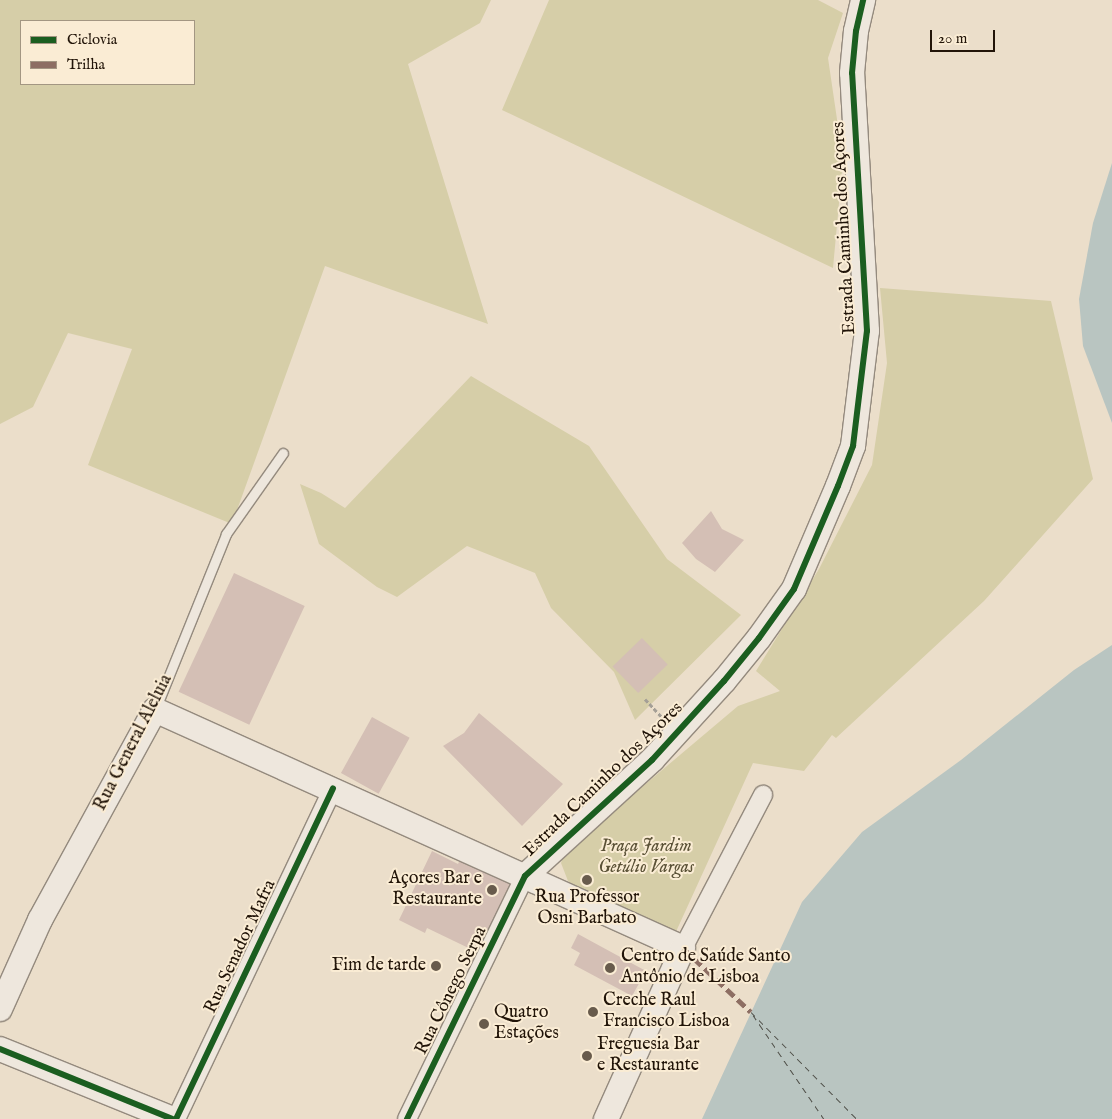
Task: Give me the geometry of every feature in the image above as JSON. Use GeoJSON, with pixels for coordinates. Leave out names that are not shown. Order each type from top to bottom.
{"type":"FeatureCollection","features":[{"type":"Feature","properties":{"kind":"main road","name":"Estrada Caminho dos Açores"},"geometry":{"type":"LineString","coordinates":[[525,876],[652,760],[724,681],[759,638],[794,589],[838,486],[852,446],[867,331],[852,73],[856,31],[863,0]]}},
{"type":"Feature","properties":{"kind":"main road"},"geometry":{"type":"LineString","coordinates":[[155,710],[332,788],[683,948],[606,1119]]}},
{"type":"Feature","properties":{"kind":"main road","name":"Rua General Aleluia"},"geometry":{"type":"LineString","coordinates":[[0,1009],[40,920],[155,710]]}},
{"type":"Feature","properties":{"kind":"main road"},"geometry":{"type":"LineString","coordinates":[[0,1049],[174,1119]]}},
{"type":"Feature","properties":{"kind":"street","name":"Rua Senador Mafra"},"geometry":{"type":"LineString","coordinates":[[174,1119],[332,788]]}},
{"type":"Feature","properties":{"kind":"street"},"geometry":{"type":"LineString","coordinates":[[683,948],[763,796]]}},
{"type":"Feature","properties":{"kind":"street","name":"Rua Cônego Serpa"},"geometry":{"type":"LineString","coordinates":[[407,1119],[525,876]]}},
{"type":"Feature","properties":{"kind":"lane","name":"Rua General Aleluia"},"geometry":{"type":"LineString","coordinates":[[155,710],[226,534],[283,453]]}},
{"type":"Feature","properties":{"kind":"green space"},"geometry":{"type":"Polygon","coordinates":[[[0,0],[491,0],[480,23],[408,64],[488,324],[325,266],[232,524],[88,465],[132,349],[68,333],[33,407],[0,424],[0,0]]]}},
{"type":"Feature","properties":{"kind":"green space"},"geometry":{"type":"Polygon","coordinates":[[[549,0],[818,0],[843,13],[828,58],[843,160],[833,268],[502,110],[549,0]]]}},
{"type":"Feature","properties":{"kind":"green space","name":"Praça Jardim Getúlio Vargas"},"geometry":{"type":"Polygon","coordinates":[[[880,288],[1051,301],[1093,479],[984,601],[836,738],[832,735],[804,771],[753,763],[674,936],[575,888],[568,881],[561,863],[565,852],[738,706],[780,691],[756,671],[819,569],[872,465],[887,363],[880,288]]]}},
{"type":"Feature","properties":{"kind":"green space"},"geometry":{"type":"Polygon","coordinates":[[[471,376],[589,446],[667,559],[741,615],[635,720],[614,672],[551,608],[535,573],[467,546],[397,597],[377,587],[319,544],[300,484],[321,493],[345,508],[471,376]]]}},
{"type":"Feature","properties":{"kind":"shaded area"},"geometry":{"type":"Polygon","coordinates":[[[1112,163],[1112,423],[1083,346],[1079,299],[1093,223],[1112,163]]]}},
{"type":"Feature","properties":{"kind":"shaded area"},"geometry":{"type":"Polygon","coordinates":[[[1112,645],[1112,1119],[702,1119],[802,902],[862,832],[961,760],[1074,670],[1112,645]]]}},
{"type":"Feature","properties":{"kind":"building"},"geometry":{"type":"Polygon","coordinates":[[[711,511],[722,529],[744,540],[715,572],[696,559],[682,543],[711,511]]]}},
{"type":"Feature","properties":{"kind":"building"},"geometry":{"type":"Polygon","coordinates":[[[234,573],[305,606],[249,725],[179,692],[234,573]]]}},
{"type":"Feature","properties":{"kind":"building"},"geometry":{"type":"Polygon","coordinates":[[[642,638],[668,665],[638,693],[613,666],[642,638]]]}},
{"type":"Feature","properties":{"kind":"building"},"geometry":{"type":"Polygon","coordinates":[[[479,713],[563,784],[522,826],[443,746],[464,733],[479,713]]]}},
{"type":"Feature","properties":{"kind":"building"},"geometry":{"type":"Polygon","coordinates":[[[372,717],[410,738],[379,794],[341,773],[372,717]]]}},
{"type":"Feature","properties":{"kind":"building"},"geometry":{"type":"Polygon","coordinates":[[[432,851],[458,864],[463,853],[517,880],[481,954],[427,928],[425,933],[399,920],[432,851]]]}},
{"type":"Feature","properties":{"kind":"building","name":"Centro de Saúde Santo Antônio de Lisboa"},"geometry":{"type":"Polygon","coordinates":[[[578,934],[646,971],[632,996],[574,965],[580,953],[571,948],[578,934]]]}},
{"type":"Feature","properties":{"kind":"ferry route"},"geometry":{"type":"LineString","coordinates":[[751,1012],[857,1119]]}},
{"type":"Feature","properties":{"kind":"ferry route"},"geometry":{"type":"LineString","coordinates":[[753,1015],[824,1119]]}},
{"type":"Feature","properties":{"kind":"marked path"},"geometry":{"type":"LineString","coordinates":[[683,948],[751,1012]]}},
{"type":"Feature","properties":{"kind":"cycle path"},"geometry":{"type":"LineString","coordinates":[[407,1119],[525,876],[652,760],[724,681],[759,638],[794,589],[838,486],[853,446],[867,331],[852,73],[856,31],[863,0]]}},
{"type":"Feature","properties":{"kind":"cycle path"},"geometry":{"type":"LineString","coordinates":[[176,1119],[333,788]]}},
{"type":"Feature","properties":{"kind":"cycle path"},"geometry":{"type":"LineString","coordinates":[[0,1049],[172,1119]]}},
{"type":"Feature","properties":{"kind":"place","name":"Rua Professor Osni Barbato"},"geometry":{"type":"Point","coordinates":[587,880]}},
{"type":"Feature","properties":{"kind":"place","name":"Açores Bar e Restaurante"},"geometry":{"type":"Point","coordinates":[492,890]}},
{"type":"Feature","properties":{"kind":"place","name":"Fim de tarde"},"geometry":{"type":"Point","coordinates":[436,966]}},
{"type":"Feature","properties":{"kind":"place","name":"Centro de Saúde Santo Antônio de Lisboa"},"geometry":{"type":"Point","coordinates":[610,968]}},
{"type":"Feature","properties":{"kind":"place","name":"Creche Raul Francisco Lisboa"},"geometry":{"type":"Point","coordinates":[593,1012]}},
{"type":"Feature","properties":{"kind":"place","name":"Quatro Estações"},"geometry":{"type":"Point","coordinates":[484,1024]}},
{"type":"Feature","properties":{"kind":"place","name":"Freguesia Bar e Restaurante"},"geometry":{"type":"Point","coordinates":[587,1056]}}]}
